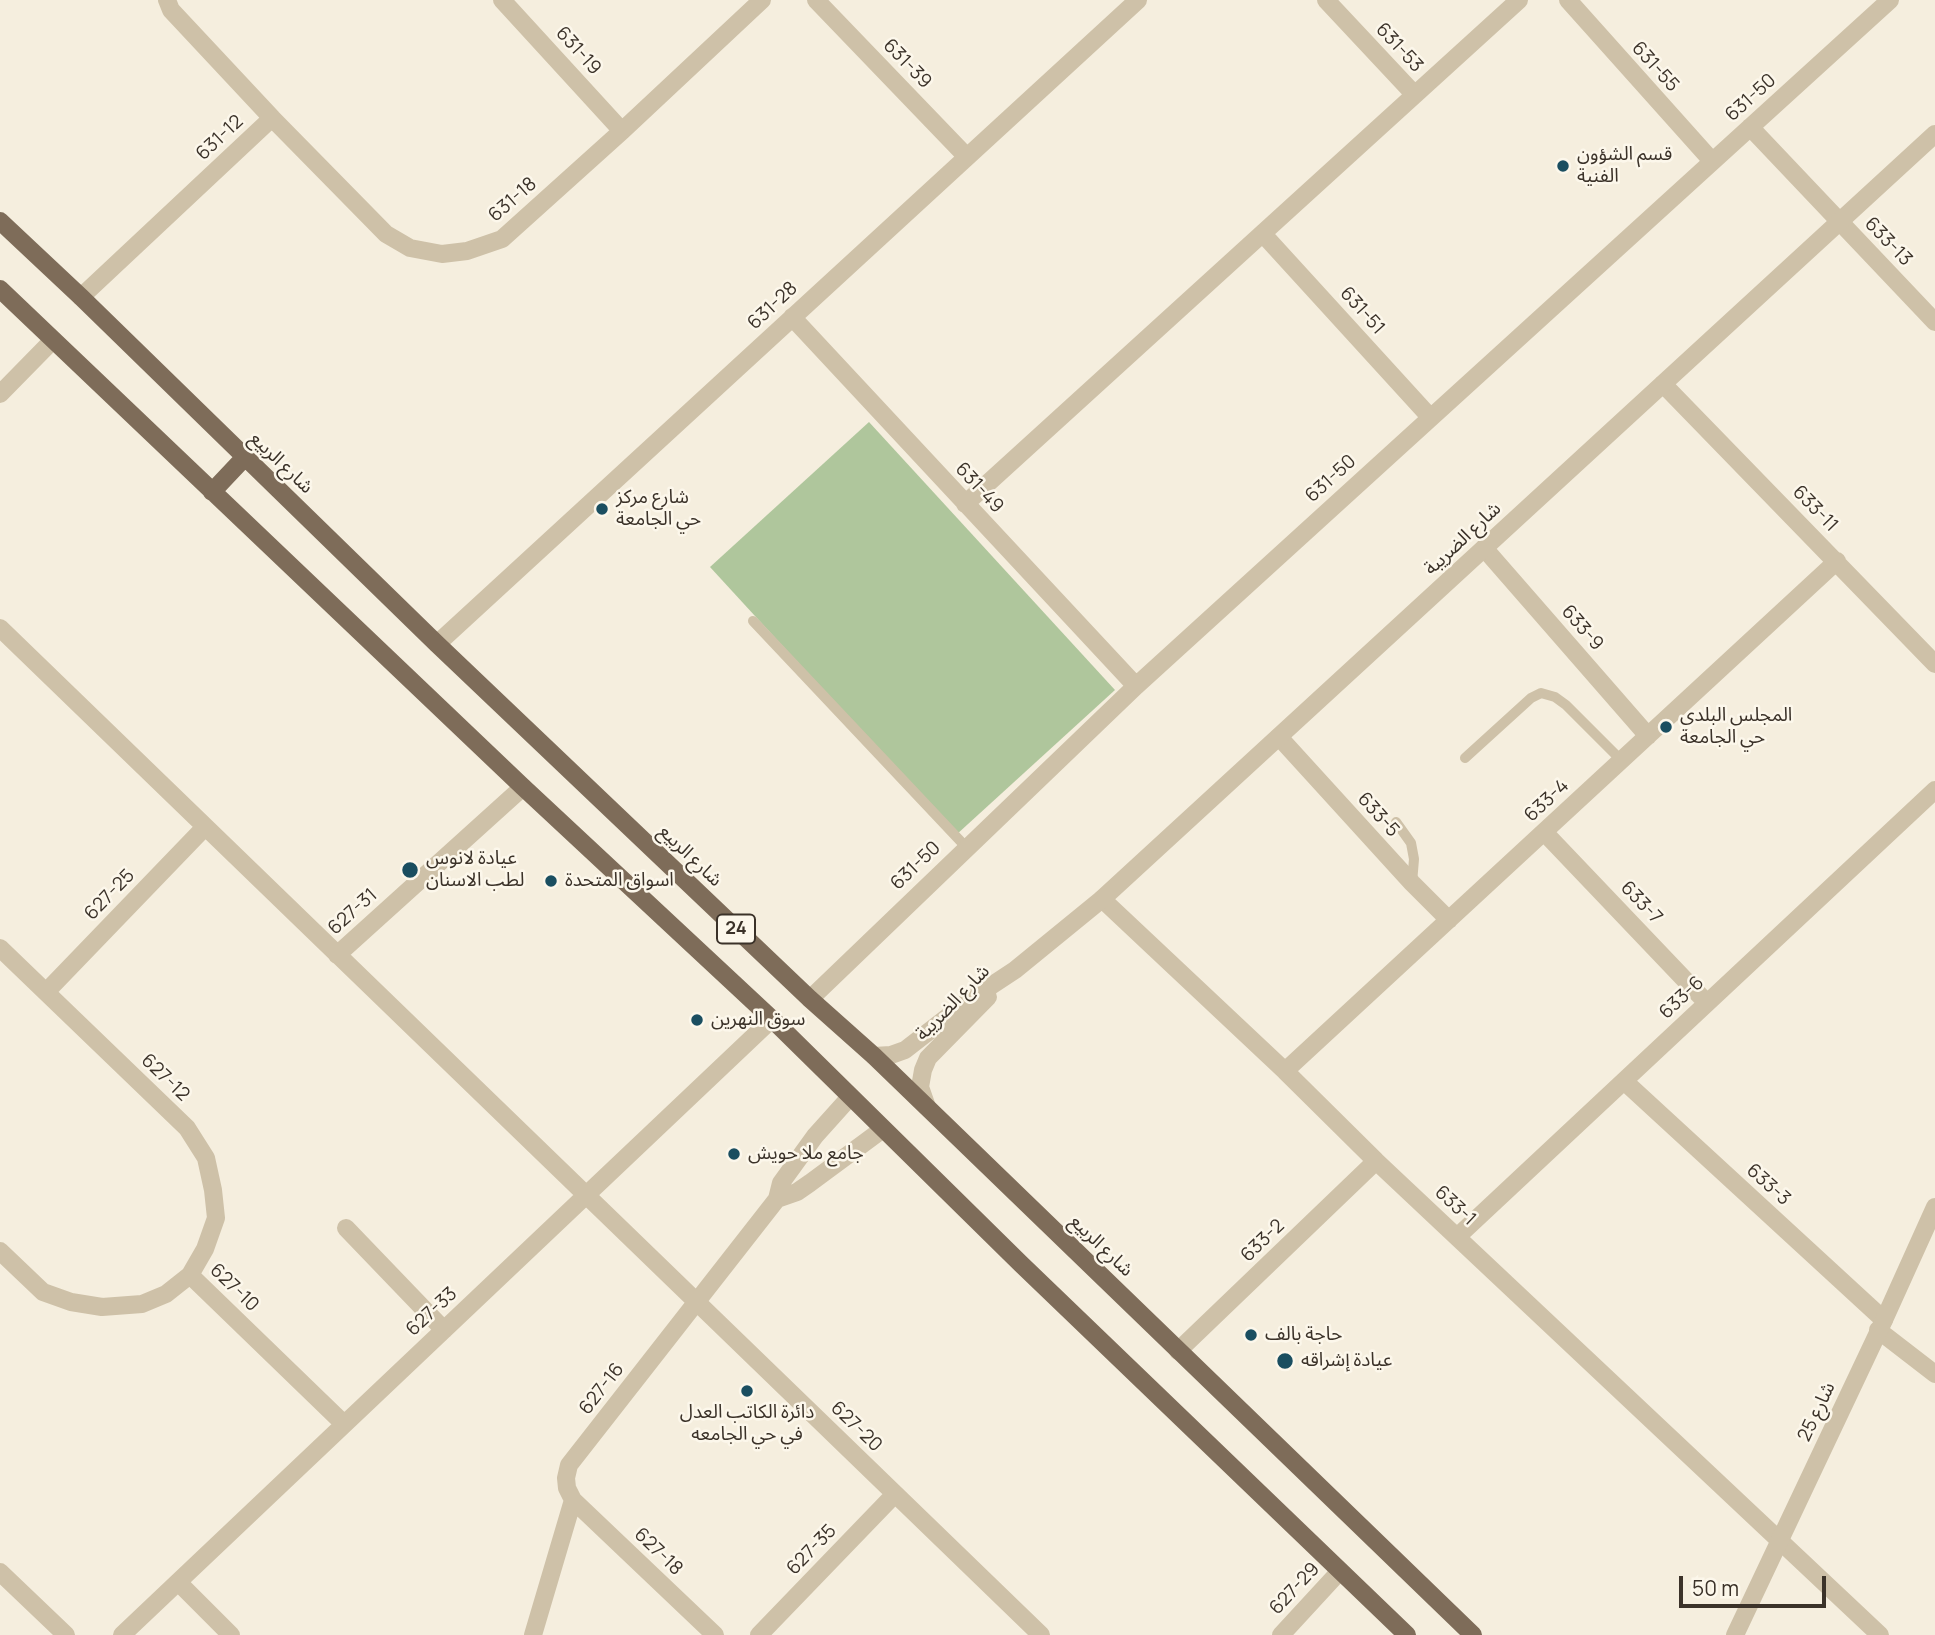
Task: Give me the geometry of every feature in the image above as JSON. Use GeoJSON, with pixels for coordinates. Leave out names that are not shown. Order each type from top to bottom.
{"type":"FeatureCollection","features":[{"type":"Feature","properties":{"kind":"main road","name":"شارع الربيع"},"geometry":{"type":"LineString","coordinates":[[0,221],[437,644],[810,999],[874,1056],[1473,1635]]}},
{"type":"Feature","properties":{"kind":"main road","name":"24"},"geometry":{"type":"LineString","coordinates":[[0,289],[523,787],[772,1019],[1408,1635]]}},
{"type":"Feature","properties":{"kind":"main road"},"geometry":{"type":"LineString","coordinates":[[212,492],[245,457]]}},
{"type":"Feature","properties":{"kind":"street","name":"631-12"},"geometry":{"type":"LineString","coordinates":[[81,297],[272,118],[171,10],[167,0]]}},
{"type":"Feature","properties":{"kind":"street","name":"631-19"},"geometry":{"type":"LineString","coordinates":[[502,0],[622,131]]}},
{"type":"Feature","properties":{"kind":"street","name":"631-18"},"geometry":{"type":"LineString","coordinates":[[272,118],[386,234],[410,248],[442,254],[467,251],[502,239],[762,0]]}},
{"type":"Feature","properties":{"kind":"street","name":"631-39"},"geometry":{"type":"LineString","coordinates":[[816,0],[967,157]]}},
{"type":"Feature","properties":{"kind":"street","name":"631-28"},"geometry":{"type":"LineString","coordinates":[[437,644],[1138,0]]}},
{"type":"Feature","properties":{"kind":"street","name":"631-53"},"geometry":{"type":"LineString","coordinates":[[1326,0],[1414,94]]}},
{"type":"Feature","properties":{"kind":"street"},"geometry":{"type":"LineString","coordinates":[[965,504],[1518,0]]}},
{"type":"Feature","properties":{"kind":"street","name":"631-55"},"geometry":{"type":"LineString","coordinates":[[1568,0],[1712,161]]}},
{"type":"Feature","properties":{"kind":"street","name":"631-50"},"geometry":{"type":"LineString","coordinates":[[810,999],[1136,686],[1890,0]]}},
{"type":"Feature","properties":{"kind":"street","name":"633-13"},"geometry":{"type":"LineString","coordinates":[[1750,127],[1935,322]]}},
{"type":"Feature","properties":{"kind":"street","name":"شارع الضريبة"},"geometry":{"type":"LineString","coordinates":[[874,1056],[891,1055],[905,1050],[968,1001],[1015,970],[1102,899],[1935,134]]}},
{"type":"Feature","properties":{"kind":"street","name":"631-51"},"geometry":{"type":"LineString","coordinates":[[1263,234],[1430,417]]}},
{"type":"Feature","properties":{"kind":"street","name":"631-49"},"geometry":{"type":"LineString","coordinates":[[792,317],[1136,686]]}},
{"type":"Feature","properties":{"kind":"street"},"geometry":{"type":"LineString","coordinates":[[0,394],[52,340]]}},
{"type":"Feature","properties":{"kind":"street","name":"633-11"},"geometry":{"type":"LineString","coordinates":[[1664,384],[1935,664]]}},
{"type":"Feature","properties":{"kind":"street","name":"633-9"},"geometry":{"type":"LineString","coordinates":[[1484,548],[1648,736]]}},
{"type":"Feature","properties":{"kind":"street","name":"633-4"},"geometry":{"type":"LineString","coordinates":[[1285,1071],[1837,561]]}},
{"type":"Feature","properties":{"kind":"street","name":"627-20"},"geometry":{"type":"LineString","coordinates":[[0,628],[1041,1635]]}},
{"type":"Feature","properties":{"kind":"street","name":"633-5"},"geometry":{"type":"LineString","coordinates":[[1279,737],[1448,920]]}},
{"type":"Feature","properties":{"kind":"street","name":"627-31"},"geometry":{"type":"LineString","coordinates":[[337,955],[523,787]]}},
{"type":"Feature","properties":{"kind":"street","name":"633-6"},"geometry":{"type":"LineString","coordinates":[[1457,1237],[1935,790]]}},
{"type":"Feature","properties":{"kind":"street","name":"627-25"},"geometry":{"type":"LineString","coordinates":[[46,992],[205,827]]}},
{"type":"Feature","properties":{"kind":"street","name":"633-7"},"geometry":{"type":"LineString","coordinates":[[1544,832],[1707,1003]]}},
{"type":"Feature","properties":{"kind":"street","name":"633-1"},"geometry":{"type":"LineString","coordinates":[[1102,899],[1880,1635]]}},
{"type":"Feature","properties":{"kind":"street","name":"627-12"},"geometry":{"type":"LineString","coordinates":[[0,948],[187,1128],[206,1158],[216,1218],[205,1249],[190,1275]]}},
{"type":"Feature","properties":{"kind":"street","name":"شارع الضريبة"},"geometry":{"type":"LineString","coordinates":[[927,1107],[920,1087],[928,1058],[1015,970]]}},
{"type":"Feature","properties":{"kind":"street","name":"627-33"},"geometry":{"type":"LineString","coordinates":[[122,1635],[772,1019]]}},
{"type":"Feature","properties":{"kind":"street","name":"633-3"},"geometry":{"type":"LineString","coordinates":[[1624,1081],[1935,1374]]}},
{"type":"Feature","properties":{"kind":"street","name":"627-16"},"geometry":{"type":"LineString","coordinates":[[533,1635],[573,1500],[566,1488],[569,1465],[777,1199],[781,1183],[815,1136],[850,1097]]}},
{"type":"Feature","properties":{"kind":"street","name":"627-16"},"geometry":{"type":"LineString","coordinates":[[777,1199],[797,1192],[883,1129]]}},
{"type":"Feature","properties":{"kind":"street","name":"633-2"},"geometry":{"type":"LineString","coordinates":[[1178,1351],[1376,1161]]}},
{"type":"Feature","properties":{"kind":"street","name":"شارع 25"},"geometry":{"type":"LineString","coordinates":[[1735,1635],[1781,1542],[1935,1207]]}},
{"type":"Feature","properties":{"kind":"street"},"geometry":{"type":"LineString","coordinates":[[346,1228],[444,1330]]}},
{"type":"Feature","properties":{"kind":"street","name":"627-10"},"geometry":{"type":"LineString","coordinates":[[0,1251],[43,1292],[71,1302],[102,1307],[142,1304],[166,1294],[190,1275],[344,1424]]}},
{"type":"Feature","properties":{"kind":"street","name":"627-35"},"geometry":{"type":"LineString","coordinates":[[759,1635],[895,1494]]}},
{"type":"Feature","properties":{"kind":"street","name":"627-18"},"geometry":{"type":"LineString","coordinates":[[573,1500],[715,1635]]}},
{"type":"Feature","properties":{"kind":"street","name":"627-29"},"geometry":{"type":"LineString","coordinates":[[1281,1635],[1340,1571]]}},
{"type":"Feature","properties":{"kind":"street"},"geometry":{"type":"LineString","coordinates":[[0,1572],[66,1635]]}},
{"type":"Feature","properties":{"kind":"street"},"geometry":{"type":"LineString","coordinates":[[178,1582],[231,1635]]}},
{"type":"Feature","properties":{"kind":"lane"},"geometry":{"type":"LineString","coordinates":[[753,621],[966,847]]}},
{"type":"Feature","properties":{"kind":"lane"},"geometry":{"type":"LineString","coordinates":[[1465,758],[1531,698],[1541,693],[1555,697],[1566,705],[1621,760]]}},
{"type":"Feature","properties":{"kind":"lane"},"geometry":{"type":"LineString","coordinates":[[1396,822],[1411,843],[1415,859],[1412,883]]}},
{"type":"Feature","properties":{"kind":"green space"},"geometry":{"type":"Polygon","coordinates":[[[869,422],[1115,690],[956,835],[710,567],[869,422]]]}},
{"type":"Feature","properties":{"kind":"place","name":"قسم الشؤون الفنية"},"geometry":{"type":"Point","coordinates":[1563,166]}},
{"type":"Feature","properties":{"kind":"place","name":"شارع مركز حي الجامعة"},"geometry":{"type":"Point","coordinates":[602,509]}},
{"type":"Feature","properties":{"kind":"place","name":"المجلس البلدي حي الجامعة"},"geometry":{"type":"Point","coordinates":[1666,727]}},
{"type":"Feature","properties":{"kind":"place","name":"عيادة لانوس لطب الاسنان"},"geometry":{"type":"Point","coordinates":[410,870]}},
{"type":"Feature","properties":{"kind":"place","name":"اسواق المتحدة"},"geometry":{"type":"Point","coordinates":[551,881]}},
{"type":"Feature","properties":{"kind":"place","name":"سوق النهرين"},"geometry":{"type":"Point","coordinates":[697,1020]}},
{"type":"Feature","properties":{"kind":"place","name":"جامع ملا حويش"},"geometry":{"type":"Point","coordinates":[734,1154]}},
{"type":"Feature","properties":{"kind":"place","name":"حاجة بالف"},"geometry":{"type":"Point","coordinates":[1251,1335]}},
{"type":"Feature","properties":{"kind":"place","name":"عيادة إشراقه"},"geometry":{"type":"Point","coordinates":[1285,1361]}},
{"type":"Feature","properties":{"kind":"place","name":"دائرة الكاتب العدل في حي الجامعه"},"geometry":{"type":"Point","coordinates":[747,1391]}}]}
